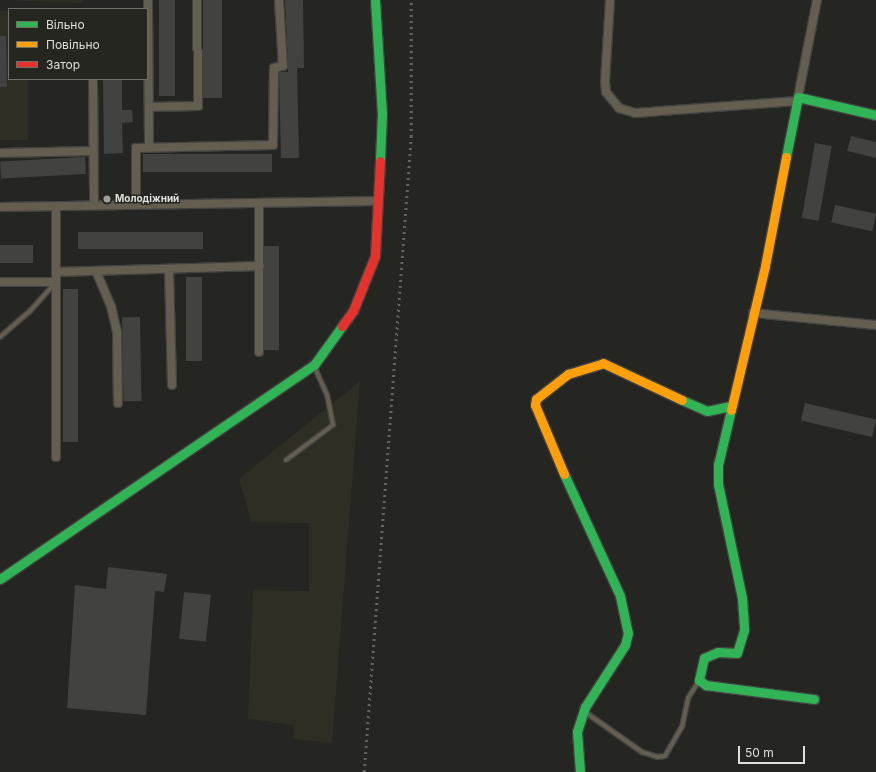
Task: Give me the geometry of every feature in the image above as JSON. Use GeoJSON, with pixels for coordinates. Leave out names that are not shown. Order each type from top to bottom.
{"type":"FeatureCollection","features":[{"type":"Feature","properties":{"kind":"street"},"geometry":{"type":"LineString","coordinates":[[148,0],[149,147]]}},
{"type":"Feature","properties":{"kind":"street"},"geometry":{"type":"LineString","coordinates":[[149,107],[198,106],[197,0]]}},
{"type":"Feature","properties":{"kind":"street"},"geometry":{"type":"LineString","coordinates":[[136,205],[136,148],[274,145],[274,68],[283,66],[279,0]]}},
{"type":"Feature","properties":{"kind":"street"},"geometry":{"type":"LineString","coordinates":[[0,578],[314,365],[353,311],[374,256],[378,201],[382,112],[375,0]]}},
{"type":"Feature","properties":{"kind":"street"},"geometry":{"type":"LineString","coordinates":[[610,0],[605,82],[606,92],[619,108],[635,113],[798,99],[876,115]]}},
{"type":"Feature","properties":{"kind":"street"},"geometry":{"type":"LineString","coordinates":[[814,699],[706,685],[699,680],[704,658],[718,652],[737,653],[744,630],[742,598],[718,484],[718,465],[730,406],[765,266],[817,0]]}},
{"type":"Feature","properties":{"kind":"street"},"geometry":{"type":"LineString","coordinates":[[93,80],[94,205]]}},
{"type":"Feature","properties":{"kind":"street"},"geometry":{"type":"LineString","coordinates":[[0,153],[93,151]]}},
{"type":"Feature","properties":{"kind":"street"},"geometry":{"type":"LineString","coordinates":[[0,207],[378,201]]}},
{"type":"Feature","properties":{"kind":"street"},"geometry":{"type":"LineString","coordinates":[[259,203],[259,352]]}},
{"type":"Feature","properties":{"kind":"street"},"geometry":{"type":"LineString","coordinates":[[56,206],[56,457]]}},
{"type":"Feature","properties":{"kind":"street"},"geometry":{"type":"LineString","coordinates":[[56,272],[260,266]]}},
{"type":"Feature","properties":{"kind":"street"},"geometry":{"type":"LineString","coordinates":[[169,269],[172,385]]}},
{"type":"Feature","properties":{"kind":"street"},"geometry":{"type":"LineString","coordinates":[[96,271],[111,306],[117,333],[118,403]]}},
{"type":"Feature","properties":{"kind":"street"},"geometry":{"type":"LineString","coordinates":[[0,282],[56,282]]}},
{"type":"Feature","properties":{"kind":"street"},"geometry":{"type":"LineString","coordinates":[[753,313],[828,318],[876,325]]}},
{"type":"Feature","properties":{"kind":"street"},"geometry":{"type":"LineString","coordinates":[[580,772],[577,732],[584,711],[589,698],[625,645],[628,633],[620,596],[549,442],[535,405],[536,399],[568,374],[603,363],[707,411],[730,406]]}},
{"type":"Feature","properties":{"kind":"lane"},"geometry":{"type":"LineString","coordinates":[[0,337],[30,311],[56,282]]}},
{"type":"Feature","properties":{"kind":"lane"},"geometry":{"type":"LineString","coordinates":[[286,460],[333,425],[327,395],[314,365]]}},
{"type":"Feature","properties":{"kind":"lane"},"geometry":{"type":"LineString","coordinates":[[584,711],[642,752],[657,757],[665,756],[682,727],[688,698],[699,680]]}},
{"type":"Feature","properties":{"kind":"shaded area"},"geometry":{"type":"Polygon","coordinates":[[[0,0],[83,0],[83,3],[0,0]]]}},
{"type":"Feature","properties":{"kind":"shaded area"},"geometry":{"type":"Polygon","coordinates":[[[0,11],[8,11],[8,80],[28,80],[28,140],[0,140],[0,11]]]}},
{"type":"Feature","properties":{"kind":"shaded area"},"geometry":{"type":"Polygon","coordinates":[[[360,381],[332,743],[293,739],[294,725],[248,719],[253,590],[309,591],[309,523],[251,522],[239,479],[360,381]]]}},
{"type":"Feature","properties":{"kind":"building"},"geometry":{"type":"Polygon","coordinates":[[[159,0],[175,0],[175,96],[159,96],[159,0]]]}},
{"type":"Feature","properties":{"kind":"building"},"geometry":{"type":"Polygon","coordinates":[[[203,0],[222,0],[222,98],[203,98],[203,0]]]}},
{"type":"Feature","properties":{"kind":"building"},"geometry":{"type":"Polygon","coordinates":[[[285,0],[303,0],[304,68],[297,68],[299,158],[281,158],[279,72],[288,72],[285,0]]]}},
{"type":"Feature","properties":{"kind":"building"},"geometry":{"type":"Polygon","coordinates":[[[0,36],[6,36],[7,87],[0,87],[0,36]]]}},
{"type":"Feature","properties":{"kind":"building"},"geometry":{"type":"Polygon","coordinates":[[[103,80],[122,80],[122,110],[132,110],[133,122],[122,123],[123,153],[104,154],[103,80]]]}},
{"type":"Feature","properties":{"kind":"building"},"geometry":{"type":"Polygon","coordinates":[[[851,136],[876,142],[876,158],[847,151],[851,136]]]}},
{"type":"Feature","properties":{"kind":"building"},"geometry":{"type":"Polygon","coordinates":[[[815,143],[832,146],[819,221],[802,218],[815,143]]]}},
{"type":"Feature","properties":{"kind":"building"},"geometry":{"type":"Polygon","coordinates":[[[143,154],[272,154],[272,172],[143,172],[143,154]]]}},
{"type":"Feature","properties":{"kind":"building"},"geometry":{"type":"Polygon","coordinates":[[[85,157],[86,174],[1,178],[0,161],[85,157]]]}},
{"type":"Feature","properties":{"kind":"building"},"geometry":{"type":"Polygon","coordinates":[[[835,205],[876,214],[872,231],[831,223],[835,205]]]}},
{"type":"Feature","properties":{"kind":"building"},"geometry":{"type":"Polygon","coordinates":[[[78,232],[203,232],[203,249],[78,249],[78,232]]]}},
{"type":"Feature","properties":{"kind":"building"},"geometry":{"type":"Polygon","coordinates":[[[0,245],[33,245],[33,263],[0,263],[0,245]]]}},
{"type":"Feature","properties":{"kind":"building"},"geometry":{"type":"Polygon","coordinates":[[[264,246],[279,246],[279,350],[264,350],[264,246]]]}},
{"type":"Feature","properties":{"kind":"building"},"geometry":{"type":"Polygon","coordinates":[[[186,277],[202,277],[202,361],[186,361],[186,277]]]}},
{"type":"Feature","properties":{"kind":"building"},"geometry":{"type":"Polygon","coordinates":[[[63,289],[78,289],[78,442],[63,442],[63,289]]]}},
{"type":"Feature","properties":{"kind":"building"},"geometry":{"type":"Polygon","coordinates":[[[122,317],[140,317],[141,401],[123,401],[122,317]]]}},
{"type":"Feature","properties":{"kind":"building"},"geometry":{"type":"Polygon","coordinates":[[[805,403],[876,419],[872,437],[801,421],[805,403]]]}},
{"type":"Feature","properties":{"kind":"building"},"geometry":{"type":"Polygon","coordinates":[[[108,567],[167,574],[164,592],[155,591],[146,715],[67,708],[75,585],[106,589],[108,567]]]}},
{"type":"Feature","properties":{"kind":"building"},"geometry":{"type":"Polygon","coordinates":[[[184,592],[211,595],[206,642],[179,639],[184,592]]]}},
{"type":"Feature","properties":{"kind":"railway"},"geometry":{"type":"LineString","coordinates":[[364,772],[411,137],[411,0]]}},
{"type":"Feature","properties":{"kind":"traffic: fast"},"geometry":{"type":"LineString","coordinates":[[375,0],[382,113],[380,161]]}},
{"type":"Feature","properties":{"kind":"traffic: fast"},"geometry":{"type":"LineString","coordinates":[[786,157],[798,97],[876,115]]}},
{"type":"Feature","properties":{"kind":"traffic: fast"},"geometry":{"type":"LineString","coordinates":[[0,579],[314,365],[342,326]]}},
{"type":"Feature","properties":{"kind":"traffic: fast"},"geometry":{"type":"LineString","coordinates":[[682,400],[707,411],[730,406]]}},
{"type":"Feature","properties":{"kind":"traffic: fast"},"geometry":{"type":"LineString","coordinates":[[731,410],[718,465],[718,484],[742,598],[744,630],[737,653],[718,652],[704,658],[699,680],[706,685],[814,699]]}},
{"type":"Feature","properties":{"kind":"traffic: fast"},"geometry":{"type":"LineString","coordinates":[[564,474],[620,596],[628,633],[625,645],[585,707],[577,732],[580,772]]}},
{"type":"Feature","properties":{"kind":"traffic: slow"},"geometry":{"type":"LineString","coordinates":[[731,410],[765,266],[786,157]]}},
{"type":"Feature","properties":{"kind":"traffic: slow"},"geometry":{"type":"LineString","coordinates":[[564,474],[535,405],[536,399],[568,374],[603,363],[682,400]]}},
{"type":"Feature","properties":{"kind":"traffic: jam"},"geometry":{"type":"LineString","coordinates":[[342,326],[353,311],[375,256],[380,161]]}},
{"type":"Feature","properties":{"kind":"place","name":"Молодіжний"},"geometry":{"type":"Point","coordinates":[107,199]}}]}
